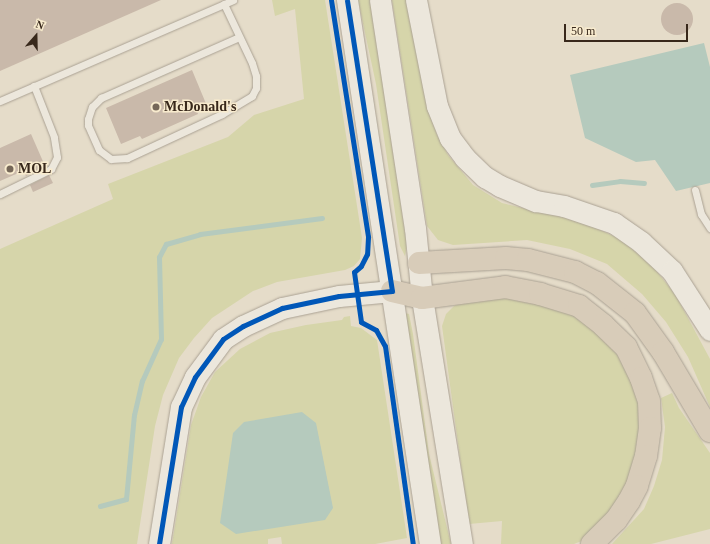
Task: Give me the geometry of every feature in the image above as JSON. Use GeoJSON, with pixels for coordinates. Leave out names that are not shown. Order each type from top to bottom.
{"type":"FeatureCollection","features":[{"type":"Feature","properties":{"kind":"highway"},"geometry":{"type":"LineString","coordinates":[[419,263],[506,258],[528,260],[575,272],[597,283],[635,313],[663,352],[710,431]]}},
{"type":"Feature","properties":{"kind":"highway"},"geometry":{"type":"LineString","coordinates":[[392,291],[422,298],[505,287],[540,294],[579,306],[626,347],[641,378],[648,401],[650,428],[646,456],[637,486],[629,501],[616,520],[592,544]]}},
{"type":"Feature","properties":{"kind":"street"},"geometry":{"type":"LineString","coordinates":[[347,0],[430,544]]}},
{"type":"Feature","properties":{"kind":"street"},"geometry":{"type":"LineString","coordinates":[[380,0],[419,263],[422,298],[462,544]]}},
{"type":"Feature","properties":{"kind":"street"},"geometry":{"type":"LineString","coordinates":[[416,0],[437,106],[450,138],[465,158],[485,177],[500,186],[536,201],[588,213],[614,223],[636,238],[672,271],[710,330]]}},
{"type":"Feature","properties":{"kind":"street"},"geometry":{"type":"LineString","coordinates":[[159,544],[181,407],[195,377],[223,340],[243,326],[282,308],[339,296],[392,291],[419,263]]}},
{"type":"Feature","properties":{"kind":"lane"},"geometry":{"type":"LineString","coordinates":[[0,101],[233,0]]}},
{"type":"Feature","properties":{"kind":"lane"},"geometry":{"type":"LineString","coordinates":[[224,4],[239,37],[257,80],[256,88],[249,100],[127,158],[112,159],[99,150],[88,125],[88,119],[92,107],[101,98],[239,37]]}},
{"type":"Feature","properties":{"kind":"lane"},"geometry":{"type":"LineString","coordinates":[[0,194],[51,169],[58,156],[54,137],[34,86]]}},
{"type":"Feature","properties":{"kind":"lane"},"geometry":{"type":"LineString","coordinates":[[695,190],[701,214],[710,228]]}},
{"type":"Feature","properties":{"kind":"green space"},"geometry":{"type":"Polygon","coordinates":[[[272,0],[325,0],[362,238],[360,259],[354,266],[345,270],[277,282],[253,291],[212,318],[194,338],[179,358],[163,395],[155,426],[137,544],[0,544],[0,249],[113,199],[108,184],[228,137],[254,115],[304,99],[295,9],[275,16],[272,0]]]}},
{"type":"Feature","properties":{"kind":"green space"},"geometry":{"type":"Polygon","coordinates":[[[358,0],[371,0],[407,246],[405,256],[400,246],[376,84],[358,0]]]}},
{"type":"Feature","properties":{"kind":"green space"},"geometry":{"type":"Polygon","coordinates":[[[392,0],[408,0],[428,108],[437,135],[448,155],[473,185],[502,203],[583,222],[618,238],[649,262],[675,294],[710,359],[710,407],[688,357],[666,322],[642,294],[607,264],[570,249],[527,240],[453,245],[438,240],[427,226],[392,0]]]}},
{"type":"Feature","properties":{"kind":"green space"},"geometry":{"type":"Polygon","coordinates":[[[524,296],[586,320],[607,338],[637,387],[644,448],[613,510],[589,538],[574,544],[501,544],[502,521],[469,524],[442,326],[446,314],[454,306],[469,299],[524,296]]]}},
{"type":"Feature","properties":{"kind":"green space"},"geometry":{"type":"Polygon","coordinates":[[[405,313],[409,314],[413,334],[429,454],[451,544],[439,544],[405,313]]]}},
{"type":"Feature","properties":{"kind":"green space"},"geometry":{"type":"Polygon","coordinates":[[[350,316],[351,326],[361,328],[377,340],[407,538],[375,544],[282,544],[281,537],[268,539],[268,544],[172,544],[191,425],[201,397],[215,372],[240,349],[270,333],[306,325],[342,320],[344,317],[350,316]]]}},
{"type":"Feature","properties":{"kind":"green space"},"geometry":{"type":"Polygon","coordinates":[[[672,393],[679,408],[710,453],[710,529],[651,544],[612,544],[644,509],[654,486],[662,460],[665,427],[661,398],[672,393]]]}},
{"type":"Feature","properties":{"kind":"shaded area"},"geometry":{"type":"Polygon","coordinates":[[[704,43],[710,67],[710,183],[676,191],[655,160],[636,162],[585,138],[570,75],[704,43]]]}},
{"type":"Feature","properties":{"kind":"shaded area"},"geometry":{"type":"Polygon","coordinates":[[[302,412],[316,423],[333,508],[325,520],[236,534],[220,523],[233,433],[244,422],[302,412]]]}},
{"type":"Feature","properties":{"kind":"building"},"geometry":{"type":"Polygon","coordinates":[[[0,0],[161,0],[0,71],[0,0]]]}},
{"type":"Feature","properties":{"kind":"building"},"geometry":{"type":"Polygon","coordinates":[[[674,3],[680,3],[689,7],[693,19],[689,31],[680,35],[674,35],[665,31],[661,22],[661,16],[665,7],[674,3]]]}},
{"type":"Feature","properties":{"kind":"building","name":"McDonald's"},"geometry":{"type":"Polygon","coordinates":[[[192,70],[207,106],[197,111],[198,114],[142,139],[140,136],[121,144],[106,108],[192,70]]]}},
{"type":"Feature","properties":{"kind":"building"},"geometry":{"type":"Polygon","coordinates":[[[31,134],[45,166],[26,176],[23,171],[0,181],[0,148],[31,134]]]}},
{"type":"Feature","properties":{"kind":"building"},"geometry":{"type":"Polygon","coordinates":[[[49,175],[53,183],[33,192],[30,185],[49,175]]]}},
{"type":"Feature","properties":{"kind":"waterway"},"geometry":{"type":"LineString","coordinates":[[592,185],[620,181],[644,183]]}},
{"type":"Feature","properties":{"kind":"waterway"},"geometry":{"type":"LineString","coordinates":[[100,506],[126,499],[134,415],[142,381],[161,339],[159,257],[166,244],[200,234],[322,218]]}},
{"type":"Feature","properties":{"kind":"cycle path"},"geometry":{"type":"LineString","coordinates":[[331,0],[368,237],[367,254],[361,266],[354,272],[361,322],[376,330],[385,346],[413,544]]}},
{"type":"Feature","properties":{"kind":"cycle path"},"geometry":{"type":"LineString","coordinates":[[159,544],[181,407],[195,377],[223,339],[243,326],[282,308],[339,296],[392,291],[347,0]]}},
{"type":"Feature","properties":{"kind":"place","name":"McDonald's"},"geometry":{"type":"Point","coordinates":[156,107]}},
{"type":"Feature","properties":{"kind":"place","name":"MOL"},"geometry":{"type":"Point","coordinates":[10,169]}}]}
